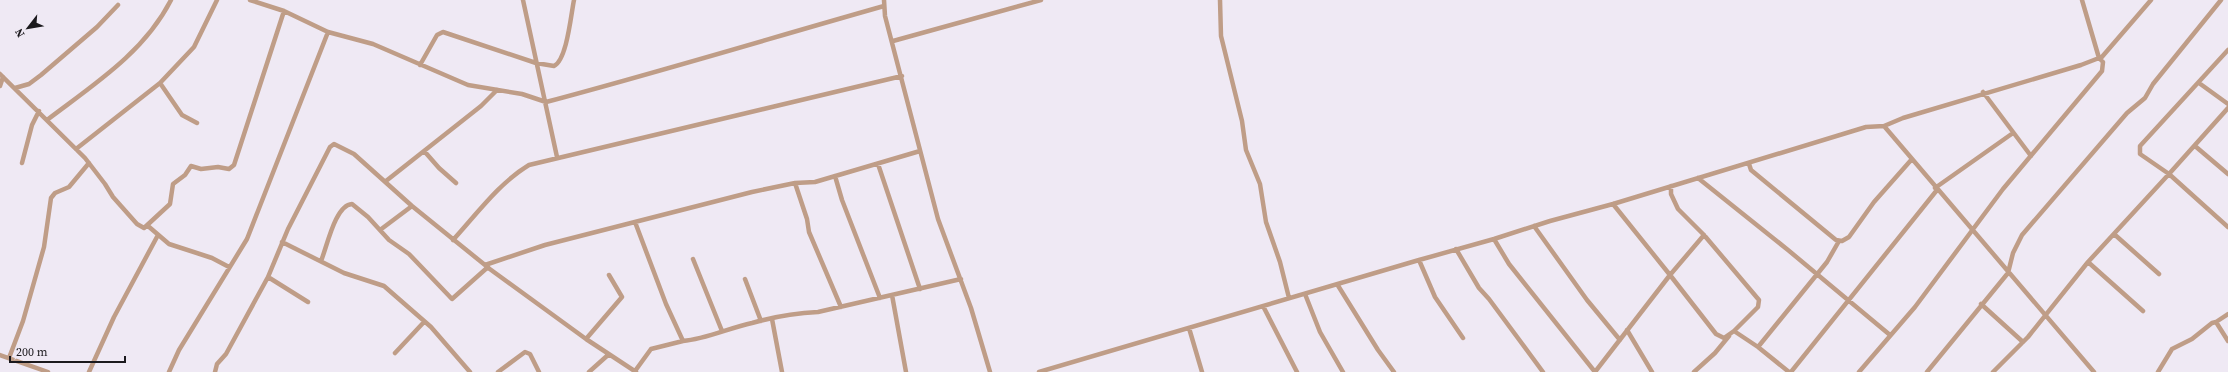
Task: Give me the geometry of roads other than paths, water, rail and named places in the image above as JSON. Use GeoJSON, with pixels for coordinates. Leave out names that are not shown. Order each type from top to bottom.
{"type":"FeatureCollection","features":[{"type":"Feature","properties":{"kind":"street"},"geometry":{"type":"LineString","coordinates":[[47,120],[123,63],[146,38],[164,13],[171,0]]}},
{"type":"Feature","properties":{"kind":"street"},"geometry":{"type":"LineString","coordinates":[[76,149],[160,83],[194,47],[218,0]]}},
{"type":"Feature","properties":{"kind":"street"},"geometry":{"type":"LineString","coordinates":[[250,0],[261,2],[284,11],[328,32],[373,44],[468,85],[522,94],[546,102],[884,6]]}},
{"type":"Feature","properties":{"kind":"street"},"geometry":{"type":"LineString","coordinates":[[523,0],[557,157]]}},
{"type":"Feature","properties":{"kind":"street"},"geometry":{"type":"LineString","coordinates":[[420,65],[437,35],[443,32],[536,63],[554,66],[560,60],[565,46],[574,0]]}},
{"type":"Feature","properties":{"kind":"street"},"geometry":{"type":"LineString","coordinates":[[884,0],[884,6],[938,219],[972,308],[990,372]]}},
{"type":"Feature","properties":{"kind":"street"},"geometry":{"type":"LineString","coordinates":[[893,41],[1041,0]]}},
{"type":"Feature","properties":{"kind":"street"},"geometry":{"type":"LineString","coordinates":[[1220,0],[1221,36],[1242,121],[1246,150],[1260,184],[1266,222],[1280,262],[1289,298]]}},
{"type":"Feature","properties":{"kind":"street"},"geometry":{"type":"LineString","coordinates":[[1859,372],[1914,307],[1973,228],[2030,156],[2102,70],[2100,58],[2082,0]]}},
{"type":"Feature","properties":{"kind":"street"},"geometry":{"type":"LineString","coordinates":[[1039,372],[1749,164],[1866,127],[1884,126],[1903,118],[1983,92],[2048,75],[2100,58],[2151,0]]}},
{"type":"Feature","properties":{"kind":"street"},"geometry":{"type":"LineString","coordinates":[[1927,372],[1981,304],[2008,273],[2013,253],[2022,235],[2127,113],[2145,98],[2153,84],[2222,0]]}},
{"type":"Feature","properties":{"kind":"street"},"geometry":{"type":"LineString","coordinates":[[14,88],[29,84],[41,75],[97,27],[118,5]]}},
{"type":"Feature","properties":{"kind":"street"},"geometry":{"type":"LineString","coordinates":[[1,76],[39,111],[76,149],[106,184],[113,197],[137,224],[144,228],[148,226],[170,204],[173,184],[185,175],[191,166],[201,169],[218,167],[229,168],[234,165],[284,11]]}},
{"type":"Feature","properties":{"kind":"street"},"geometry":{"type":"LineString","coordinates":[[169,372],[178,350],[246,238],[328,32]]}},
{"type":"Feature","properties":{"kind":"street"},"geometry":{"type":"LineString","coordinates":[[2228,50],[2140,146],[2139,150],[2142,157],[2169,174],[2228,227]]}},
{"type":"Feature","properties":{"kind":"street"},"geometry":{"type":"LineString","coordinates":[[0,86],[1,76]]}},
{"type":"Feature","properties":{"kind":"street"},"geometry":{"type":"LineString","coordinates":[[453,240],[520,171],[529,165],[557,157],[902,76]]}},
{"type":"Feature","properties":{"kind":"street"},"geometry":{"type":"LineString","coordinates":[[160,83],[182,115],[198,123]]}},
{"type":"Feature","properties":{"kind":"street"},"geometry":{"type":"LineString","coordinates":[[2199,83],[2228,104]]}},
{"type":"Feature","properties":{"kind":"street"},"geometry":{"type":"LineString","coordinates":[[386,181],[425,152],[481,106],[497,90]]}},
{"type":"Feature","properties":{"kind":"street"},"geometry":{"type":"LineString","coordinates":[[1983,92],[2030,156]]}},
{"type":"Feature","properties":{"kind":"street"},"geometry":{"type":"LineString","coordinates":[[1993,372],[2023,342],[2088,262],[2228,108]]}},
{"type":"Feature","properties":{"kind":"street"},"geometry":{"type":"LineString","coordinates":[[22,164],[32,126],[39,111]]}},
{"type":"Feature","properties":{"kind":"street"},"geometry":{"type":"LineString","coordinates":[[1884,126],[1936,189],[1973,228],[2008,273],[2094,372]]}},
{"type":"Feature","properties":{"kind":"street"},"geometry":{"type":"LineString","coordinates":[[1734,331],[1758,347],[1790,372],[1832,322],[1847,300],[1936,189],[2013,132]]}},
{"type":"Feature","properties":{"kind":"street"},"geometry":{"type":"LineString","coordinates":[[215,372],[217,364],[226,354],[268,277],[282,242],[330,147],[334,144],[354,154],[386,181],[412,206],[487,266],[608,355],[635,372],[651,349],[761,321],[841,307],[961,279]]}},
{"type":"Feature","properties":{"kind":"street"},"geometry":{"type":"LineString","coordinates":[[2195,146],[2228,174]]}},
{"type":"Feature","properties":{"kind":"street"},"geometry":{"type":"LineString","coordinates":[[321,261],[332,228],[348,204],[358,207],[389,240],[409,254],[452,299],[487,266],[545,245],[795,183],[815,182],[920,151]]}},
{"type":"Feature","properties":{"kind":"street"},"geometry":{"type":"LineString","coordinates":[[425,152],[439,168],[456,183]]}},
{"type":"Feature","properties":{"kind":"street"},"geometry":{"type":"LineString","coordinates":[[1758,347],[1817,274],[1839,241],[1849,238],[1874,202],[1912,159]]}},
{"type":"Feature","properties":{"kind":"street"},"geometry":{"type":"LineString","coordinates":[[9,358],[23,321],[44,247],[51,198],[55,193],[69,187],[88,163]]}},
{"type":"Feature","properties":{"kind":"street"},"geometry":{"type":"LineString","coordinates":[[878,164],[920,289]]}},
{"type":"Feature","properties":{"kind":"street"},"geometry":{"type":"LineString","coordinates":[[1749,164],[1751,170],[1839,241]]}},
{"type":"Feature","properties":{"kind":"street"},"geometry":{"type":"LineString","coordinates":[[835,176],[842,200],[880,298]]}},
{"type":"Feature","properties":{"kind":"street"},"geometry":{"type":"LineString","coordinates":[[1698,178],[1890,335]]}},
{"type":"Feature","properties":{"kind":"street"},"geometry":{"type":"LineString","coordinates":[[795,183],[807,219],[809,232],[841,307]]}},
{"type":"Feature","properties":{"kind":"street"},"geometry":{"type":"LineString","coordinates":[[1613,204],[1716,334],[1724,338],[1734,331],[1758,307],[1759,300],[1704,235],[1678,209],[1671,194],[1671,186]]}},
{"type":"Feature","properties":{"kind":"street"},"geometry":{"type":"LineString","coordinates":[[380,230],[401,216],[412,206]]}},
{"type":"Feature","properties":{"kind":"street"},"geometry":{"type":"LineString","coordinates":[[635,222],[660,291],[683,341]]}},
{"type":"Feature","properties":{"kind":"street"},"geometry":{"type":"LineString","coordinates":[[148,226],[169,244],[212,258],[229,267]]}},
{"type":"Feature","properties":{"kind":"street"},"geometry":{"type":"LineString","coordinates":[[1534,226],[1587,300],[1620,340]]}},
{"type":"Feature","properties":{"kind":"street"},"geometry":{"type":"LineString","coordinates":[[2114,234],[2159,274]]}},
{"type":"Feature","properties":{"kind":"street"},"geometry":{"type":"LineString","coordinates":[[89,372],[114,317],[158,235]]}},
{"type":"Feature","properties":{"kind":"street"},"geometry":{"type":"LineString","coordinates":[[1494,239],[1509,264],[1595,372],[1670,275],[1704,235]]}},
{"type":"Feature","properties":{"kind":"street"},"geometry":{"type":"LineString","coordinates":[[282,242],[344,273],[384,286],[424,322],[470,372]]}},
{"type":"Feature","properties":{"kind":"street"},"geometry":{"type":"LineString","coordinates":[[1456,249],[1479,288],[1489,299],[1543,372]]}},
{"type":"Feature","properties":{"kind":"street"},"geometry":{"type":"LineString","coordinates":[[693,259],[722,331]]}},
{"type":"Feature","properties":{"kind":"street"},"geometry":{"type":"LineString","coordinates":[[1418,260],[1435,297],[1463,338]]}},
{"type":"Feature","properties":{"kind":"street"},"geometry":{"type":"LineString","coordinates":[[2088,262],[2143,311]]}},
{"type":"Feature","properties":{"kind":"street"},"geometry":{"type":"LineString","coordinates":[[586,339],[622,297],[609,275]]}},
{"type":"Feature","properties":{"kind":"street"},"geometry":{"type":"LineString","coordinates":[[268,277],[308,302]]}},
{"type":"Feature","properties":{"kind":"street"},"geometry":{"type":"LineString","coordinates":[[745,279],[761,321]]}},
{"type":"Feature","properties":{"kind":"street"},"geometry":{"type":"LineString","coordinates":[[1337,284],[1378,350],[1394,372]]}},
{"type":"Feature","properties":{"kind":"street"},"geometry":{"type":"LineString","coordinates":[[1305,294],[1318,326],[1343,372]]}},
{"type":"Feature","properties":{"kind":"street"},"geometry":{"type":"LineString","coordinates":[[892,295],[906,372]]}},
{"type":"Feature","properties":{"kind":"street"},"geometry":{"type":"LineString","coordinates":[[1981,304],[2023,342]]}},
{"type":"Feature","properties":{"kind":"street"},"geometry":{"type":"LineString","coordinates":[[1263,306],[1297,372]]}},
{"type":"Feature","properties":{"kind":"street"},"geometry":{"type":"LineString","coordinates":[[2158,372],[2172,349],[2192,339],[2207,326],[2228,314]]}},
{"type":"Feature","properties":{"kind":"street"},"geometry":{"type":"LineString","coordinates":[[772,319],[782,372]]}},
{"type":"Feature","properties":{"kind":"street"},"geometry":{"type":"LineString","coordinates":[[395,352],[424,322]]}},
{"type":"Feature","properties":{"kind":"street"},"geometry":{"type":"LineString","coordinates":[[2216,322],[2228,341]]}},
{"type":"Feature","properties":{"kind":"street"},"geometry":{"type":"LineString","coordinates":[[1189,328],[1202,372]]}},
{"type":"Feature","properties":{"kind":"street"},"geometry":{"type":"LineString","coordinates":[[1627,330],[1652,372]]}},
{"type":"Feature","properties":{"kind":"street"},"geometry":{"type":"LineString","coordinates":[[1694,372],[1715,353],[1729,335]]}},
{"type":"Feature","properties":{"kind":"street"},"geometry":{"type":"LineString","coordinates":[[498,372],[525,352],[530,354],[539,372]]}},
{"type":"Feature","properties":{"kind":"street"},"geometry":{"type":"LineString","coordinates":[[0,355],[48,372]]}},
{"type":"Feature","properties":{"kind":"street"},"geometry":{"type":"LineString","coordinates":[[589,372],[608,355]]}}]}
